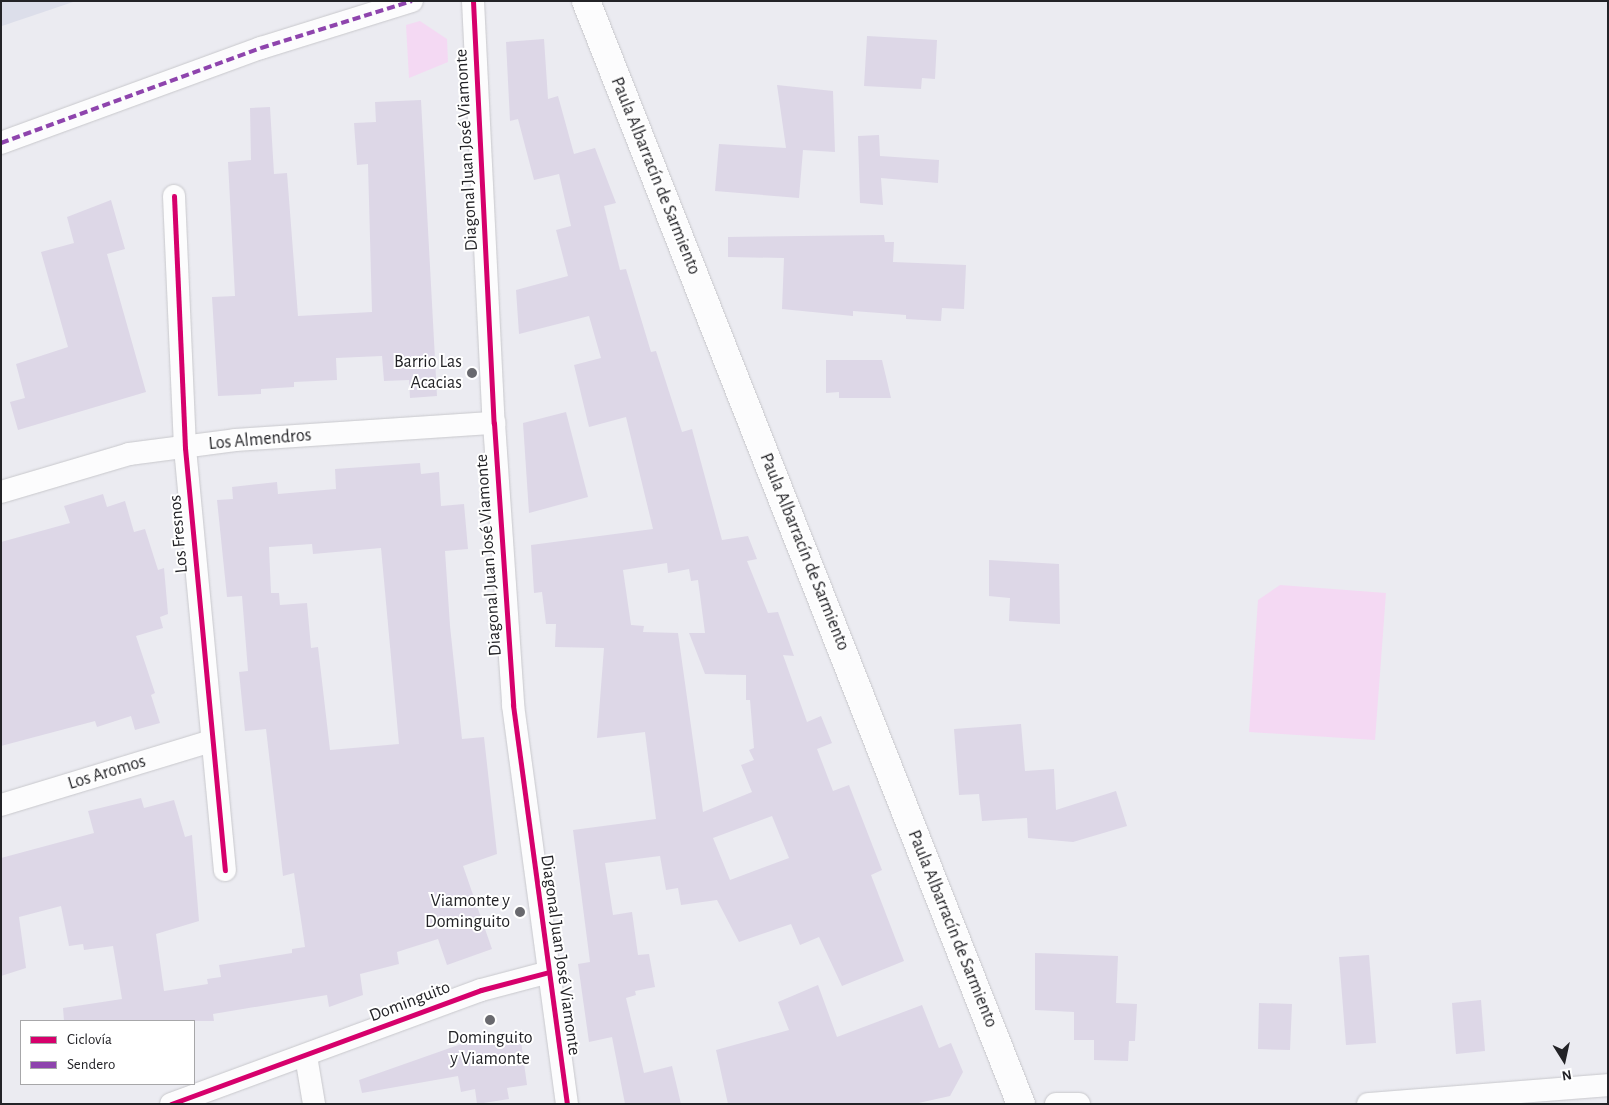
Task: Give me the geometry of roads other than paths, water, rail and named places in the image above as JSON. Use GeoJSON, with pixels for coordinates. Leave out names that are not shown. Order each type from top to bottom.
{"type":"FeatureCollection","features":[{"type":"Feature","properties":{"kind":"main road","name":"Paula Albarracín de Sarmiento"},"geometry":{"type":"LineString","coordinates":[[586,1],[1021,1104]]}},
{"type":"Feature","properties":{"kind":"street"},"geometry":{"type":"LineString","coordinates":[[1,142],[260,48],[412,1]]}},
{"type":"Feature","properties":{"kind":"street","name":"Diagonal Juan José Viamonte"},"geometry":{"type":"LineString","coordinates":[[474,1],[494,423],[513,705],[567,1104]]}},
{"type":"Feature","properties":{"kind":"street","name":"Los Fresnos"},"geometry":{"type":"LineString","coordinates":[[174,196],[185,448],[225,870]]}},
{"type":"Feature","properties":{"kind":"street","name":"Los Almendros"},"geometry":{"type":"LineString","coordinates":[[1,492],[129,454],[235,440],[494,423]]}},
{"type":"Feature","properties":{"kind":"street","name":"Los Aromos"},"geometry":{"type":"LineString","coordinates":[[1,805],[212,741]]}},
{"type":"Feature","properties":{"kind":"street","name":"Dominguito"},"geometry":{"type":"LineString","coordinates":[[171,1104],[306,1056],[481,990],[549,972]]}},
{"type":"Feature","properties":{"kind":"street"},"geometry":{"type":"LineString","coordinates":[[306,1056],[314,1104]]}},
{"type":"Feature","properties":{"kind":"street"},"geometry":{"type":"LineString","coordinates":[[1368,1104],[1608,1085]]}},
{"type":"Feature","properties":{"kind":"street"},"geometry":{"type":"LineString","coordinates":[[1056,1104],[1079,1104]]}},
{"type":"Feature","properties":{"kind":"place","name":"Barrio Las Acacias"},"geometry":{"type":"Point","coordinates":[472,373]}},
{"type":"Feature","properties":{"kind":"place","name":"Viamonte y Dominguito"},"geometry":{"type":"Point","coordinates":[520,912]}},
{"type":"Feature","properties":{"kind":"place","name":"Dominguito y Viamonte"},"geometry":{"type":"Point","coordinates":[490,1020]}}]}
